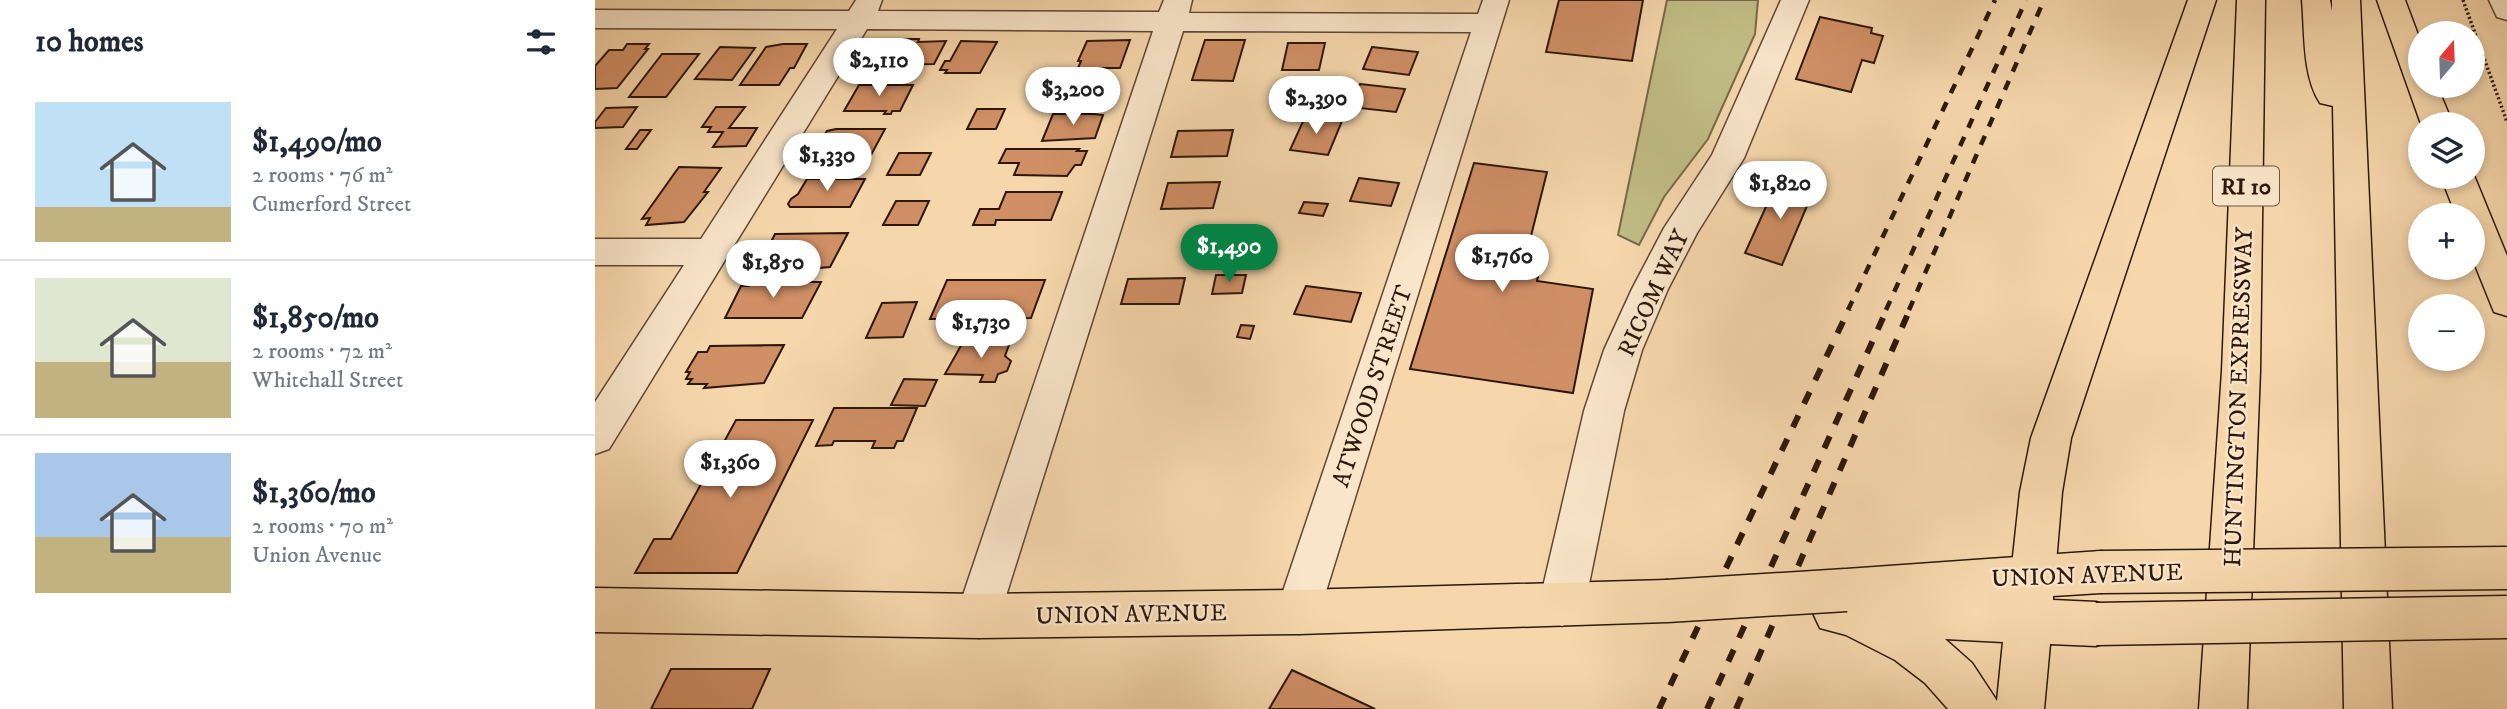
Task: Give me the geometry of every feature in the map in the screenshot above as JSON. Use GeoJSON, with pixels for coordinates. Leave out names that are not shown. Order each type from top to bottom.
{"type":"FeatureCollection","features":[{"type":"Feature","properties":{"kind":"main road"},"geometry":{"type":"LineString","coordinates":[[2020,709],[2041,492],[2051,438],[2202,0]]}},
{"type":"Feature","properties":{"kind":"main road","name":"HUNTINGTON EXPRESSWAY"},"geometry":{"type":"LineString","coordinates":[[2223,709],[2241,371],[2251,0]]}},
{"type":"Feature","properties":{"kind":"main road"},"geometry":{"type":"LineString","coordinates":[[2316,0],[2323,67],[2351,165]]}},
{"type":"Feature","properties":{"kind":"main road"},"geometry":{"type":"LineString","coordinates":[[2346,0],[2368,709]]}},
{"type":"Feature","properties":{"kind":"main road"},"geometry":{"type":"LineString","coordinates":[[2391,0],[2408,48]]}},
{"type":"Feature","properties":{"kind":"main road"},"geometry":{"type":"LineString","coordinates":[[2463,189],[2507,302]]}},
{"type":"Feature","properties":{"kind":"main road","name":"UNION AVENUE"},"geometry":{"type":"LineString","coordinates":[[1841,601],[2033,575],[2507,568]]}},
{"type":"Feature","properties":{"kind":"main road","name":"UNION AVENUE"},"geometry":{"type":"LineString","coordinates":[[595,610],[979,616],[1300,612],[1667,601],[1841,601],[2028,622],[2096,624],[2507,617]]}},
{"type":"Feature","properties":{"kind":"main road"},"geometry":{"type":"LineString","coordinates":[[1841,601],[1929,656],[1960,685],[1976,709]]}},
{"type":"Feature","properties":{"kind":"street","name":"RICOM WAY"},"geometry":{"type":"LineString","coordinates":[[1562,604],[1604,411],[1623,350],[1656,277],[1727,158],[1795,0]]}},
{"type":"Feature","properties":{"kind":"street"},"geometry":{"type":"LineString","coordinates":[[2503,0],[2507,11]]}},
{"type":"Feature","properties":{"kind":"street"},"geometry":{"type":"LineString","coordinates":[[595,437],[864,9]]}},
{"type":"Feature","properties":{"kind":"street"},"geometry":{"type":"LineString","coordinates":[[595,19],[864,9],[1492,12]]}},
{"type":"Feature","properties":{"kind":"street"},"geometry":{"type":"LineString","coordinates":[[979,616],[1174,11]]}},
{"type":"Feature","properties":{"kind":"street","name":"ATWOOD STREET"},"geometry":{"type":"LineString","coordinates":[[1300,612],[1492,12]]}},
{"type":"Feature","properties":{"kind":"street"},"geometry":{"type":"LineString","coordinates":[[595,252],[711,252]]}},
{"type":"Feature","properties":{"kind":"path"},"geometry":{"type":"LineString","coordinates":[[2463,0],[2507,122]]}},
{"type":"Feature","properties":{"kind":"shaded area"},"geometry":{"type":"Polygon","coordinates":[[[1667,0],[1758,0],[1755,34],[1708,139],[1664,197],[1639,245],[1618,235],[1667,0]]]}},
{"type":"Feature","properties":{"kind":"building"},"geometry":{"type":"Polygon","coordinates":[[[1559,0],[1643,0],[1632,61],[1546,52],[1559,0]]]}},
{"type":"Feature","properties":{"kind":"building"},"geometry":{"type":"Polygon","coordinates":[[[1820,17],[1872,28],[1871,33],[1883,36],[1874,63],[1862,60],[1851,92],[1796,79],[1820,17]]]}},
{"type":"Feature","properties":{"kind":"building"},"geometry":{"type":"Polygon","coordinates":[[[919,39],[918,42],[946,41],[934,64],[868,65],[878,42],[919,39]]]}},
{"type":"Feature","properties":{"kind":"building"},"geometry":{"type":"Polygon","coordinates":[[[1130,40],[1120,68],[1078,68],[1081,61],[1078,61],[1087,41],[1130,40]]]}},
{"type":"Feature","properties":{"kind":"building"},"geometry":{"type":"Polygon","coordinates":[[[1205,40],[1245,40],[1233,81],[1192,80],[1205,40]]]}},
{"type":"Feature","properties":{"kind":"building"},"geometry":{"type":"Polygon","coordinates":[[[961,41],[997,42],[980,73],[945,73],[947,70],[940,70],[945,61],[950,61],[961,41]]]}},
{"type":"Feature","properties":{"kind":"building"},"geometry":{"type":"Polygon","coordinates":[[[1288,43],[1325,43],[1319,70],[1282,70],[1288,43]]]}},
{"type":"Feature","properties":{"kind":"building"},"geometry":{"type":"Polygon","coordinates":[[[627,44],[649,44],[645,49],[648,49],[617,88],[595,89],[595,66],[609,50],[623,50],[627,44]]]}},
{"type":"Feature","properties":{"kind":"building"},"geometry":{"type":"Polygon","coordinates":[[[807,44],[794,68],[790,68],[779,85],[740,85],[766,47],[807,44]]]}},
{"type":"Feature","properties":{"kind":"building"},"geometry":{"type":"Polygon","coordinates":[[[720,47],[755,48],[732,80],[695,79],[720,47]]]}},
{"type":"Feature","properties":{"kind":"building"},"geometry":{"type":"Polygon","coordinates":[[[1372,47],[1418,52],[1409,75],[1363,69],[1372,47]]]}},
{"type":"Feature","properties":{"kind":"building"},"geometry":{"type":"Polygon","coordinates":[[[662,54],[699,54],[666,97],[629,97],[662,54]]]}},
{"type":"Feature","properties":{"kind":"building"},"geometry":{"type":"Polygon","coordinates":[[[1045,80],[1097,80],[1094,88],[1099,88],[1089,104],[1035,104],[1045,80]]]}},
{"type":"Feature","properties":{"kind":"building"},"geometry":{"type":"Polygon","coordinates":[[[1360,84],[1405,89],[1396,112],[1350,107],[1360,84]]]}},
{"type":"Feature","properties":{"kind":"building"},"geometry":{"type":"Polygon","coordinates":[[[859,85],[913,85],[900,111],[884,114],[886,111],[844,111],[859,85]]]}},
{"type":"Feature","properties":{"kind":"building"},"geometry":{"type":"Polygon","coordinates":[[[1311,98],[1329,100],[1323,114],[1306,112],[1311,98]]]}},
{"type":"Feature","properties":{"kind":"building"},"geometry":{"type":"Polygon","coordinates":[[[637,107],[623,127],[595,128],[595,122],[606,108],[637,107]]]}},
{"type":"Feature","properties":{"kind":"building"},"geometry":{"type":"Polygon","coordinates":[[[716,107],[745,107],[729,128],[757,128],[746,146],[713,147],[723,132],[708,132],[711,127],[702,127],[716,107]]]}},
{"type":"Feature","properties":{"kind":"building"},"geometry":{"type":"Polygon","coordinates":[[[977,109],[1005,109],[996,129],[967,129],[977,109]]]}},
{"type":"Feature","properties":{"kind":"building"},"geometry":{"type":"Polygon","coordinates":[[[1053,114],[1103,115],[1095,138],[1042,141],[1053,114]]]}},
{"type":"Feature","properties":{"kind":"building"},"geometry":{"type":"Polygon","coordinates":[[[1305,117],[1342,121],[1328,155],[1290,150],[1305,117]]]}},
{"type":"Feature","properties":{"kind":"building"},"geometry":{"type":"Polygon","coordinates":[[[885,129],[871,155],[813,154],[827,131],[885,129]]]}},
{"type":"Feature","properties":{"kind":"building"},"geometry":{"type":"Polygon","coordinates":[[[640,130],[651,130],[637,149],[626,149],[640,130]]]}},
{"type":"Feature","properties":{"kind":"building"},"geometry":{"type":"Polygon","coordinates":[[[1233,130],[1227,156],[1171,157],[1178,131],[1233,130]]]}},
{"type":"Feature","properties":{"kind":"building"},"geometry":{"type":"Polygon","coordinates":[[[1006,149],[1087,151],[1081,165],[1075,165],[1067,176],[1014,175],[1019,163],[999,163],[1006,149]]]}},
{"type":"Feature","properties":{"kind":"building"},"geometry":{"type":"Polygon","coordinates":[[[899,153],[931,153],[920,175],[887,175],[899,153]]]}},
{"type":"Feature","properties":{"kind":"building"},"geometry":{"type":"Polygon","coordinates":[[[1474,163],[1547,172],[1526,256],[1542,258],[1537,281],[1593,289],[1573,393],[1410,369],[1474,163]]]}},
{"type":"Feature","properties":{"kind":"building"},"geometry":{"type":"Polygon","coordinates":[[[679,167],[721,168],[704,192],[708,192],[684,222],[646,225],[650,218],[642,219],[679,167]]]}},
{"type":"Feature","properties":{"kind":"building"},"geometry":{"type":"Polygon","coordinates":[[[1780,176],[1815,187],[1782,265],[1745,253],[1780,176]]]}},
{"type":"Feature","properties":{"kind":"building"},"geometry":{"type":"Polygon","coordinates":[[[1359,178],[1399,183],[1391,206],[1350,201],[1359,178]]]}},
{"type":"Feature","properties":{"kind":"building"},"geometry":{"type":"Polygon","coordinates":[[[807,179],[865,179],[850,207],[790,207],[788,204],[791,199],[798,194],[807,179]]]}},
{"type":"Feature","properties":{"kind":"building"},"geometry":{"type":"Polygon","coordinates":[[[1220,182],[1213,208],[1161,209],[1168,183],[1220,182]]]}},
{"type":"Feature","properties":{"kind":"building"},"geometry":{"type":"Polygon","coordinates":[[[1006,192],[1062,192],[1051,220],[996,220],[995,225],[973,225],[980,209],[999,209],[1006,192]]]}},
{"type":"Feature","properties":{"kind":"building"},"geometry":{"type":"Polygon","coordinates":[[[896,201],[929,201],[918,225],[883,225],[896,201]]]}},
{"type":"Feature","properties":{"kind":"building"},"geometry":{"type":"Polygon","coordinates":[[[1304,202],[1328,204],[1323,216],[1299,213],[1304,202]]]}},
{"type":"Feature","properties":{"kind":"building"},"geometry":{"type":"Polygon","coordinates":[[[848,233],[830,267],[772,272],[774,268],[751,268],[762,248],[768,248],[775,234],[848,233]]]}},
{"type":"Feature","properties":{"kind":"building"},"geometry":{"type":"Polygon","coordinates":[[[1216,275],[1246,275],[1242,293],[1212,294],[1216,275]]]}},
{"type":"Feature","properties":{"kind":"building"},"geometry":{"type":"Polygon","coordinates":[[[1185,278],[1179,304],[1121,304],[1128,279],[1185,278]]]}},
{"type":"Feature","properties":{"kind":"building"},"geometry":{"type":"Polygon","coordinates":[[[947,280],[1045,280],[1031,318],[930,319],[947,280]]]}},
{"type":"Feature","properties":{"kind":"building"},"geometry":{"type":"Polygon","coordinates":[[[751,282],[821,282],[802,318],[725,318],[741,286],[749,286],[751,282]]]}},
{"type":"Feature","properties":{"kind":"building"},"geometry":{"type":"Polygon","coordinates":[[[1306,286],[1361,293],[1351,322],[1294,314],[1306,286]]]}},
{"type":"Feature","properties":{"kind":"building"},"geometry":{"type":"Polygon","coordinates":[[[917,302],[903,337],[866,338],[882,303],[917,302]]]}},
{"type":"Feature","properties":{"kind":"building"},"geometry":{"type":"Polygon","coordinates":[[[1241,325],[1254,326],[1250,339],[1237,337],[1241,325]]]}},
{"type":"Feature","properties":{"kind":"building"},"geometry":{"type":"Polygon","coordinates":[[[963,342],[1010,342],[1005,356],[1011,361],[1007,371],[998,374],[995,382],[980,382],[983,375],[945,374],[963,342]]]}},
{"type":"Feature","properties":{"kind":"building"},"geometry":{"type":"Polygon","coordinates":[[[784,345],[764,383],[704,388],[707,384],[688,384],[692,379],[686,379],[690,372],[686,372],[698,352],[707,352],[710,346],[784,345]]]}},
{"type":"Feature","properties":{"kind":"building"},"geometry":{"type":"Polygon","coordinates":[[[904,379],[937,380],[925,406],[891,405],[904,379]]]}},
{"type":"Feature","properties":{"kind":"building"},"geometry":{"type":"Polygon","coordinates":[[[834,408],[917,408],[903,441],[897,441],[894,448],[872,448],[875,441],[834,441],[832,445],[816,446],[834,408]]]}},
{"type":"Feature","properties":{"kind":"building"},"geometry":{"type":"Polygon","coordinates":[[[736,420],[813,420],[737,573],[635,573],[654,539],[671,539],[736,420]]]}},
{"type":"Feature","properties":{"kind":"building"},"geometry":{"type":"Polygon","coordinates":[[[671,669],[770,669],[752,709],[651,709],[671,669]]]}},
{"type":"Feature","properties":{"kind":"building"},"geometry":{"type":"Polygon","coordinates":[[[1292,670],[1375,709],[1269,709],[1292,670]]]}},
{"type":"Feature","properties":{"kind":"railway"},"geometry":{"type":"LineString","coordinates":[[1848,310],[1995,0]]}},
{"type":"Feature","properties":{"kind":"railway"},"geometry":{"type":"LineString","coordinates":[[1886,310],[2026,0]]}},
{"type":"Feature","properties":{"kind":"railway"},"geometry":{"type":"LineString","coordinates":[[1909,310],[2044,0]]}},
{"type":"Feature","properties":{"kind":"railway"},"geometry":{"type":"LineString","coordinates":[[1659,709],[1849,309]]}},
{"type":"Feature","properties":{"kind":"railway"},"geometry":{"type":"LineString","coordinates":[[1707,709],[1887,309]]}},
{"type":"Feature","properties":{"kind":"railway"},"geometry":{"type":"LineString","coordinates":[[1736,709],[1910,309]]}}]}
